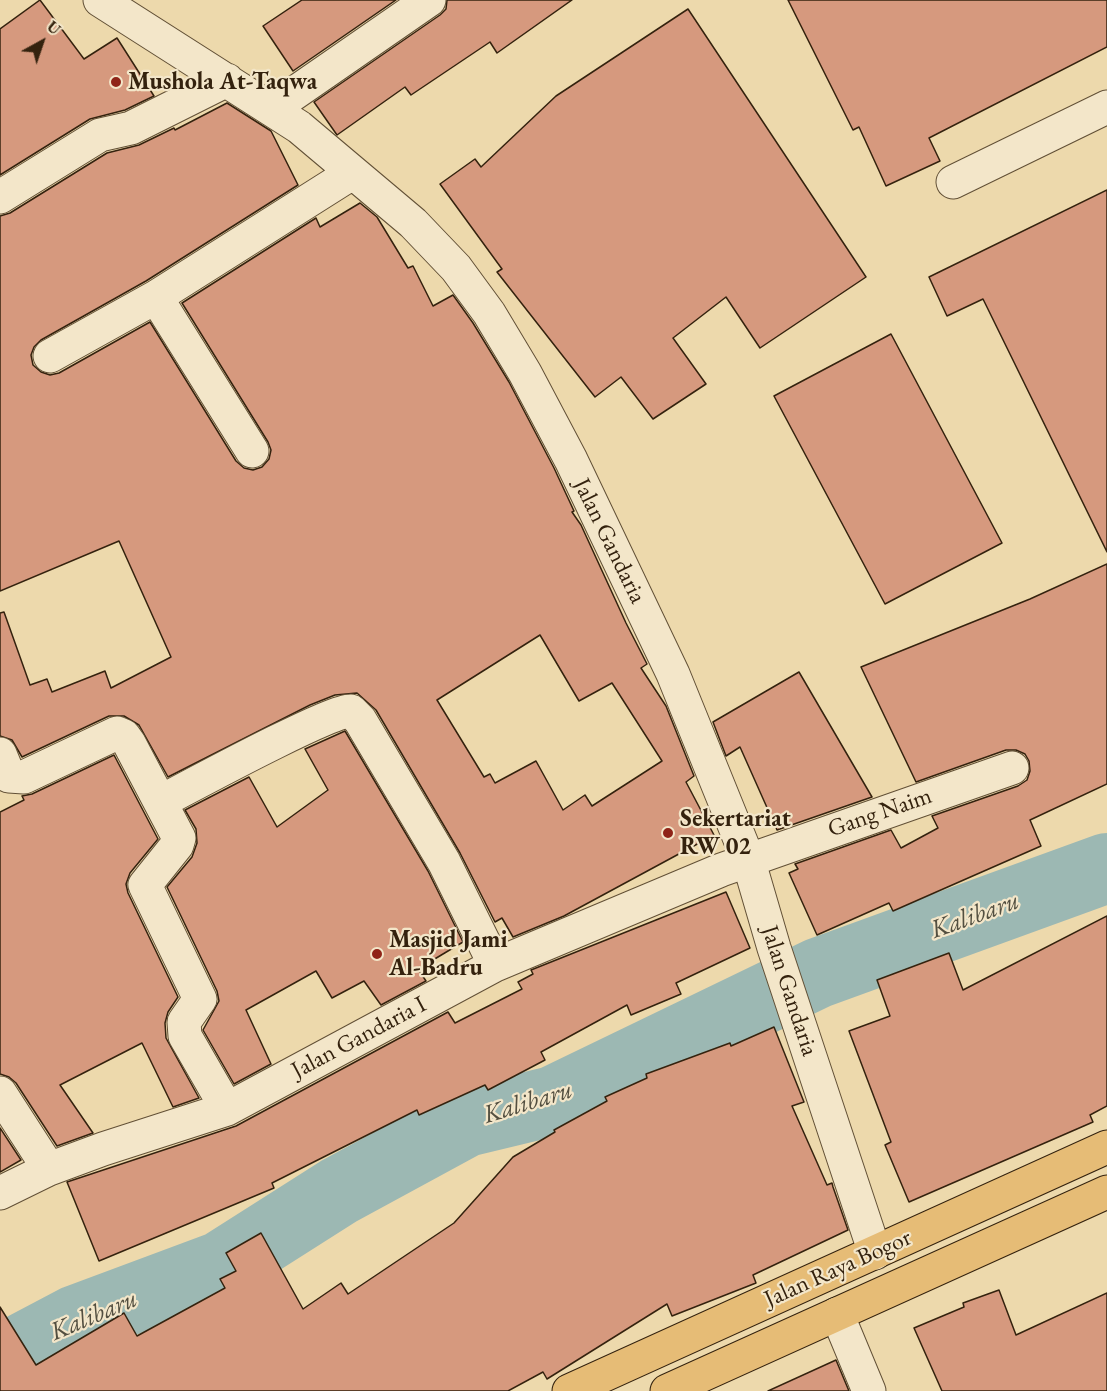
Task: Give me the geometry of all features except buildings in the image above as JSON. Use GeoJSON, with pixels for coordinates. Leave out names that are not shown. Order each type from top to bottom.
{"type":"FeatureCollection","features":[{"type":"Feature","properties":{"kind":"highway","name":"Jalan Raya Bogor"},"geometry":{"type":"LineString","coordinates":[[569,1391],[1107,1147]]}},
{"type":"Feature","properties":{"kind":"highway","name":"Jalan Raya Bogor"},"geometry":{"type":"LineString","coordinates":[[667,1391],[1107,1192]]}},
{"type":"Feature","properties":{"kind":"street","name":"Jalan Gandaria"},"geometry":{"type":"LineString","coordinates":[[100,0],[273,108],[299,127],[413,223],[456,268],[489,313],[525,373],[571,460],[673,674],[748,859],[774,948],[875,1253]]}},
{"type":"Feature","properties":{"kind":"street"},"geometry":{"type":"LineString","coordinates":[[273,108],[429,0]]}},
{"type":"Feature","properties":{"kind":"street"},"geometry":{"type":"LineString","coordinates":[[0,197],[99,135],[131,128],[227,80]]}},
{"type":"Feature","properties":{"kind":"street"},"geometry":{"type":"LineString","coordinates":[[954,182],[1107,107]]}},
{"type":"Feature","properties":{"kind":"street"},"geometry":{"type":"LineString","coordinates":[[50,356],[156,297],[352,173]]}},
{"type":"Feature","properties":{"kind":"street"},"geometry":{"type":"LineString","coordinates":[[156,297],[252,451]]}},
{"type":"Feature","properties":{"kind":"street"},"geometry":{"type":"LineString","coordinates":[[160,802],[262,749],[334,715],[351,711],[360,720],[444,862],[495,965]]}},
{"type":"Feature","properties":{"kind":"street"},"geometry":{"type":"LineString","coordinates":[[0,754],[9,776],[14,778],[24,777],[117,733],[124,736],[129,743],[179,838],[145,885],[201,999],[184,1022],[185,1035],[227,1109]]}},
{"type":"Feature","properties":{"kind":"street","name":"Gang Naim"},"geometry":{"type":"LineString","coordinates":[[748,859],[1012,768]]}},
{"type":"Feature","properties":{"kind":"street","name":"Jalan Gandaria I"},"geometry":{"type":"LineString","coordinates":[[0,1193],[49,1169],[227,1109],[495,965],[748,859]]}},
{"type":"Feature","properties":{"kind":"street"},"geometry":{"type":"LineString","coordinates":[[0,1093],[49,1169]]}},
{"type":"Feature","properties":{"kind":"street"},"geometry":{"type":"LineString","coordinates":[[837,1314],[869,1391]]}},
{"type":"Feature","properties":{"kind":"waterway","name":"Kalibaru"},"geometry":{"type":"LineString","coordinates":[[0,1360],[76,1320],[221,1266],[339,1191],[466,1122],[553,1101],[818,973],[1107,868]]}},
{"type":"Feature","properties":{"kind":"place","name":"Mushola At-Taqwa"},"geometry":{"type":"Point","coordinates":[116,82]}},
{"type":"Feature","properties":{"kind":"place","name":"Sekertariat RW 02"},"geometry":{"type":"Point","coordinates":[668,833]}},
{"type":"Feature","properties":{"kind":"place","name":"Masjid Jami Al-Badru"},"geometry":{"type":"Point","coordinates":[377,954]}}]}
